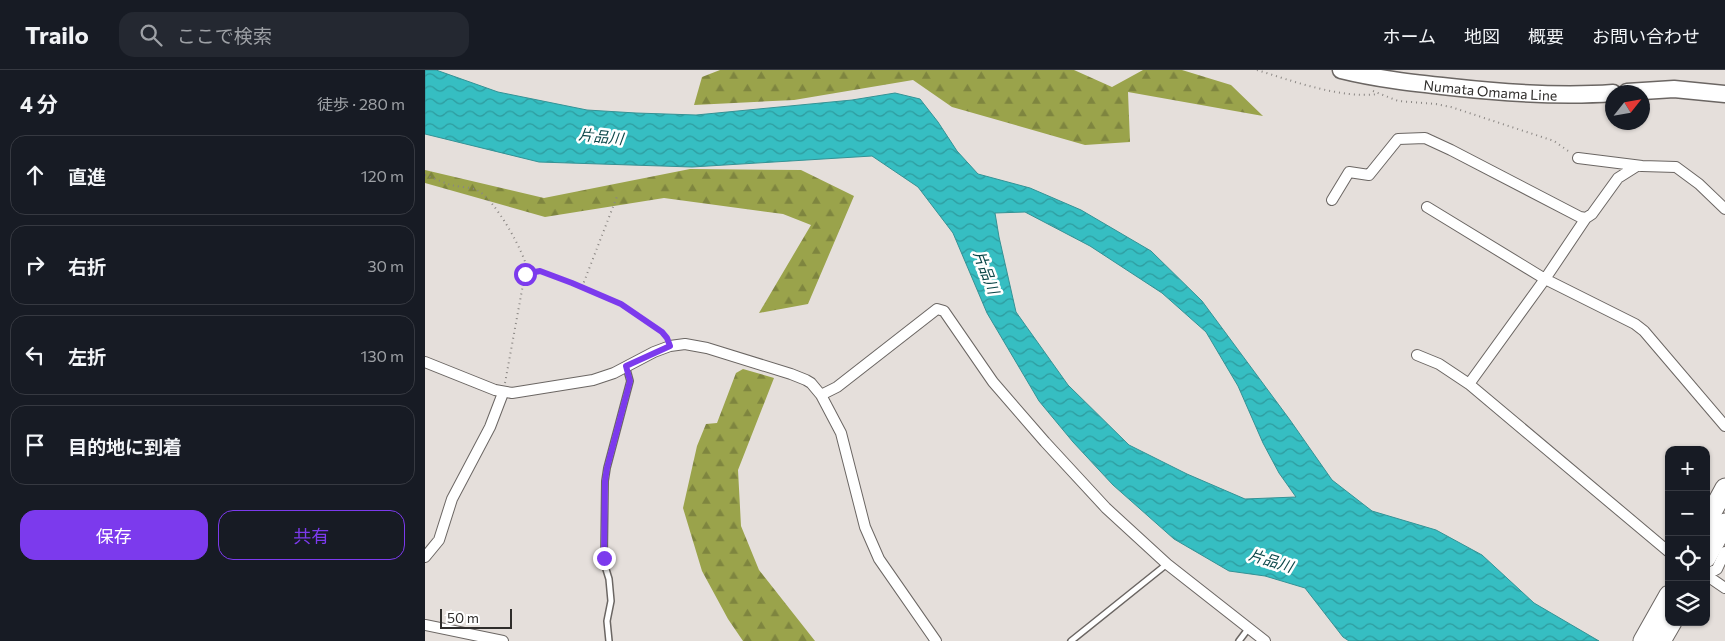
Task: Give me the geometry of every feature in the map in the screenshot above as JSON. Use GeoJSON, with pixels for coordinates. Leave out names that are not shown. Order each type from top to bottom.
{"type":"FeatureCollection","features":[{"type":"Feature","properties":{"kind":"highway"},"geometry":{"type":"LineString","coordinates":[[1710,516],[1725,488]]}},
{"type":"Feature","properties":{"kind":"highway"},"geometry":{"type":"LineString","coordinates":[[1710,551],[1725,523]]}},
{"type":"Feature","properties":{"kind":"highway"},"geometry":{"type":"LineString","coordinates":[[1643,641],[1665,602]]}},
{"type":"Feature","properties":{"kind":"highway"},"geometry":{"type":"LineString","coordinates":[[1661,641],[1670,626]]}},
{"type":"Feature","properties":{"kind":"main road","name":"Numata Omama Line"},"geometry":{"type":"LineString","coordinates":[[1341,70],[1402,82],[1487,91],[1537,94],[1605,94]]}},
{"type":"Feature","properties":{"kind":"main road"},"geometry":{"type":"LineString","coordinates":[[1650,91],[1674,89],[1725,94]]}},
{"type":"Feature","properties":{"kind":"street"},"geometry":{"type":"LineString","coordinates":[[1331,200],[1349,172],[1369,175],[1398,139],[1425,138],[1535,195],[1580,217],[1586,218]]}},
{"type":"Feature","properties":{"kind":"street"},"geometry":{"type":"LineString","coordinates":[[1578,158],[1637,166],[1676,167],[1699,184],[1725,209]]}},
{"type":"Feature","properties":{"kind":"street"},"geometry":{"type":"LineString","coordinates":[[1469,384],[1545,279],[1586,218],[1592,214],[1618,178],[1637,166]]}},
{"type":"Feature","properties":{"kind":"street"},"geometry":{"type":"LineString","coordinates":[[1427,207],[1545,279],[1635,324],[1644,331],[1725,426]]}},
{"type":"Feature","properties":{"kind":"street"},"geometry":{"type":"LineString","coordinates":[[821,395],[837,387],[937,309],[944,310],[993,382],[1106,508],[1167,564],[1265,641]]}},
{"type":"Feature","properties":{"kind":"street"},"geometry":{"type":"LineString","coordinates":[[425,362],[503,392],[526,391],[593,380],[606,376],[670,346],[693,345],[791,374],[811,383],[821,395],[836,420],[865,527],[879,559],[936,641]]}},
{"type":"Feature","properties":{"kind":"street"},"geometry":{"type":"LineString","coordinates":[[1417,355],[1439,364],[1469,384],[1665,549]]}},
{"type":"Feature","properties":{"kind":"street"},"geometry":{"type":"LineString","coordinates":[[425,557],[439,540],[452,499],[490,428],[503,392]]}},
{"type":"Feature","properties":{"kind":"street"},"geometry":{"type":"LineString","coordinates":[[1710,573],[1717,569],[1725,552]]}},
{"type":"Feature","properties":{"kind":"street"},"geometry":{"type":"LineString","coordinates":[[1710,578],[1725,588]]}},
{"type":"Feature","properties":{"kind":"street"},"geometry":{"type":"LineString","coordinates":[[425,625],[503,641]]}},
{"type":"Feature","properties":{"kind":"lane"},"geometry":{"type":"LineString","coordinates":[[609,641],[607,621],[611,601],[609,579],[604,558],[605,481],[630,381],[626,366]]}},
{"type":"Feature","properties":{"kind":"lane"},"geometry":{"type":"LineString","coordinates":[[1071,641],[1167,564]]}},
{"type":"Feature","properties":{"kind":"lane"},"geometry":{"type":"LineString","coordinates":[[1239,641],[1249,629]]}},
{"type":"Feature","properties":{"kind":"path"},"geometry":{"type":"LineString","coordinates":[[1257,70],[1340,93],[1381,94]]}},
{"type":"Feature","properties":{"kind":"path"},"geometry":{"type":"LineString","coordinates":[[1371,90],[1398,101],[1451,107],[1540,136],[1554,141],[1578,158]]}},
{"type":"Feature","properties":{"kind":"path"},"geometry":{"type":"LineString","coordinates":[[425,175],[451,185],[477,190],[485,196],[513,236],[525,259],[528,272]]}},
{"type":"Feature","properties":{"kind":"path"},"geometry":{"type":"LineString","coordinates":[[582,287],[618,194]]}},
{"type":"Feature","properties":{"kind":"path"},"geometry":{"type":"LineString","coordinates":[[503,392],[525,274],[528,272],[540,271],[621,304],[662,332],[670,346]]}},
{"type":"Feature","properties":{"kind":"green space"},"geometry":{"type":"Polygon","coordinates":[[[720,70],[1074,70],[1112,87],[1143,70],[1182,70],[1231,85],[1263,116],[1128,92],[1130,142],[1085,145],[952,107],[913,80],[794,100],[694,105],[702,77],[720,70]]]}},
{"type":"Feature","properties":{"kind":"green space"},"geometry":{"type":"Polygon","coordinates":[[[690,169],[801,170],[854,196],[808,304],[759,313],[811,225],[783,214],[664,198],[545,217],[425,183],[425,170],[544,198],[690,169]]]}},
{"type":"Feature","properties":{"kind":"green space"},"geometry":{"type":"Polygon","coordinates":[[[743,369],[774,378],[738,470],[741,526],[759,570],[815,641],[743,641],[728,619],[702,571],[683,508],[697,446],[706,424],[717,423],[736,373],[743,369]]]}},
{"type":"Feature","properties":{"kind":"water","name":"片品川"},"geometry":{"type":"Polygon","coordinates":[[[425,70],[436,70],[498,92],[587,110],[636,113],[696,115],[852,100],[895,93],[920,99],[957,151],[978,174],[1030,188],[1081,210],[1151,251],[1202,301],[1332,480],[1372,511],[1436,530],[1482,555],[1534,603],[1599,641],[1349,641],[1343,637],[1305,588],[1265,576],[1229,571],[1174,539],[1113,485],[1073,442],[1039,401],[987,313],[953,233],[918,187],[872,156],[692,167],[539,162],[425,134],[425,70]],[[1025,212],[995,213],[1016,312],[1068,385],[1129,445],[1187,474],[1245,499],[1296,497],[1279,473],[1263,443],[1238,386],[1206,332],[1162,293],[1090,246],[1025,212]]]}},
{"type":"Feature","properties":{"kind":"route"},"geometry":{"type":"LineString","coordinates":[[525,274],[540,271],[621,304],[662,332],[670,346],[626,366],[630,381],[605,481],[604,558]]}}]}
